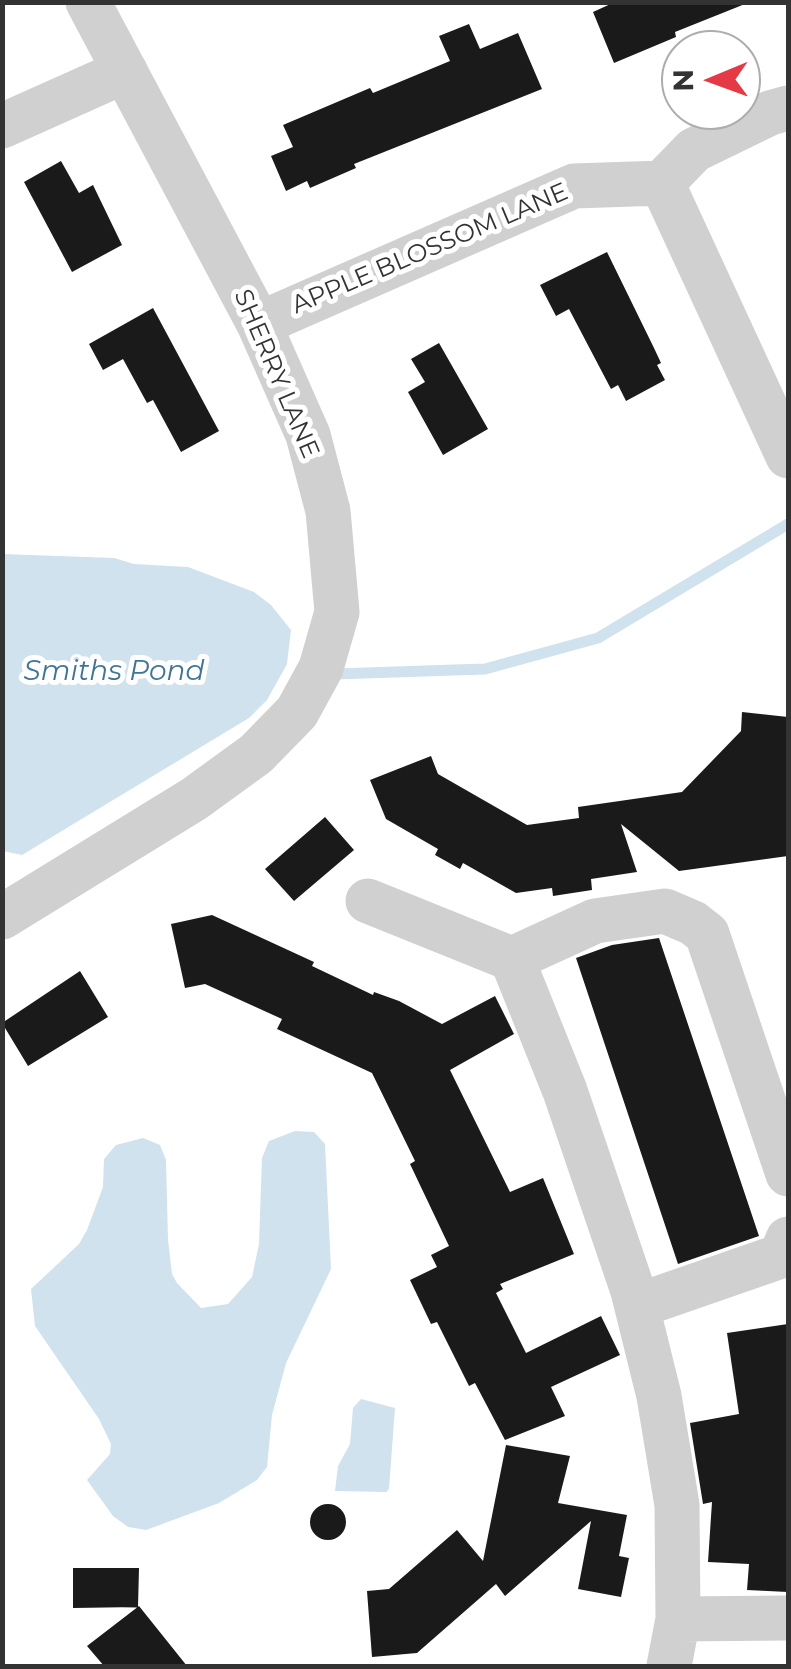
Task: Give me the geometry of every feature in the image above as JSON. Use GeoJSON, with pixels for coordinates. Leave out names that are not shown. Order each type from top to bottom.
{"type":"FeatureCollection","features":[{"type":"Feature","properties":{"kind":"street","name":"SHERRY LANE"},"geometry":{"type":"LineString","coordinates":[[2,916],[194,799],[256,754],[297,712],[321,668],[337,612],[328,511],[308,435],[259,324],[88,2]]}},
{"type":"Feature","properties":{"kind":"street"},"geometry":{"type":"LineString","coordinates":[[2,126],[125,72]]}},
{"type":"Feature","properties":{"kind":"street"},"geometry":{"type":"LineString","coordinates":[[788,108],[694,150],[662,183],[788,456]]}},
{"type":"Feature","properties":{"kind":"street","name":"APPLE BLOSSOM LANE"},"geometry":{"type":"LineString","coordinates":[[259,324],[574,186],[662,183]]}},
{"type":"Feature","properties":{"kind":"street"},"geometry":{"type":"LineString","coordinates":[[368,900],[512,959],[565,1091],[637,1306],[659,1396],[677,1505],[678,1619],[669,1666]]}},
{"type":"Feature","properties":{"kind":"street"},"geometry":{"type":"LineString","coordinates":[[512,959],[596,921],[665,911],[708,934],[788,1174]]}},
{"type":"Feature","properties":{"kind":"street"},"geometry":{"type":"LineString","coordinates":[[637,1306],[781,1256],[788,1239]]}},
{"type":"Feature","properties":{"kind":"street"},"geometry":{"type":"LineString","coordinates":[[678,1619],[788,1618]]}},
{"type":"Feature","properties":{"kind":"water","name":"Smiths Pond"},"geometry":{"type":"Polygon","coordinates":[[[2,554],[114,558],[134,564],[188,567],[254,592],[271,605],[291,630],[287,664],[267,700],[249,718],[22,855],[3,851],[2,554]]]}},
{"type":"Feature","properties":{"kind":"water"},"geometry":{"type":"Polygon","coordinates":[[[295,1131],[314,1132],[325,1144],[331,1269],[286,1363],[272,1415],[267,1467],[257,1480],[219,1503],[146,1530],[128,1527],[113,1516],[87,1480],[110,1454],[111,1444],[99,1419],[35,1326],[31,1289],[79,1244],[87,1230],[103,1187],[104,1159],[116,1145],[143,1138],[160,1145],[166,1160],[172,1274],[201,1308],[228,1304],[252,1277],[259,1244],[262,1158],[269,1141],[295,1131]]]}},
{"type":"Feature","properties":{"kind":"water"},"geometry":{"type":"Polygon","coordinates":[[[361,1399],[395,1408],[386,1492],[335,1491],[338,1466],[350,1444],[353,1408],[361,1399]]]}},
{"type":"Feature","properties":{"kind":"building"},"geometry":{"type":"Polygon","coordinates":[[[615,2],[745,2],[680,30],[661,30],[661,43],[614,63],[593,12],[615,2]]]}},
{"type":"Feature","properties":{"kind":"building"},"geometry":{"type":"Polygon","coordinates":[[[469,24],[480,49],[518,33],[542,89],[354,164],[356,168],[310,188],[307,181],[286,191],[271,156],[293,147],[283,125],[370,88],[373,93],[450,61],[439,36],[469,24]]]}},
{"type":"Feature","properties":{"kind":"building"},"geometry":{"type":"Polygon","coordinates":[[[61,161],[79,193],[93,185],[122,245],[72,272],[24,182],[61,161]]]}},
{"type":"Feature","properties":{"kind":"building"},"geometry":{"type":"Polygon","coordinates":[[[607,252],[661,363],[657,365],[665,380],[626,401],[618,385],[611,389],[569,309],[556,316],[540,285],[607,252]]]}},
{"type":"Feature","properties":{"kind":"building"},"geometry":{"type":"Polygon","coordinates":[[[153,308],[219,431],[181,452],[153,400],[147,403],[123,359],[103,370],[89,344],[153,308]]]}},
{"type":"Feature","properties":{"kind":"building"},"geometry":{"type":"Polygon","coordinates":[[[439,343],[488,429],[443,455],[408,392],[425,382],[411,359],[439,343]]]}},
{"type":"Feature","properties":{"kind":"building"},"geometry":{"type":"Polygon","coordinates":[[[742,712],[788,717],[788,856],[679,871],[621,824],[637,872],[591,879],[592,890],[553,896],[552,888],[516,893],[463,863],[460,869],[435,855],[438,849],[386,819],[370,780],[431,756],[438,774],[527,825],[579,818],[578,807],[682,792],[741,731],[742,712]]]}},
{"type":"Feature","properties":{"kind":"building"},"geometry":{"type":"Polygon","coordinates":[[[325,817],[354,850],[294,901],[265,869],[325,817]]]}},
{"type":"Feature","properties":{"kind":"building"},"geometry":{"type":"Polygon","coordinates":[[[212,915],[314,962],[312,966],[373,995],[374,992],[399,1001],[442,1024],[495,996],[514,1034],[450,1070],[510,1192],[543,1178],[574,1254],[500,1284],[503,1289],[496,1293],[526,1353],[601,1316],[620,1355],[551,1387],[565,1416],[505,1440],[475,1383],[469,1386],[437,1322],[431,1324],[410,1280],[437,1267],[431,1255],[449,1246],[410,1164],[415,1161],[372,1073],[277,1029],[282,1019],[205,984],[185,988],[171,924],[212,915]]]}},
{"type":"Feature","properties":{"kind":"building"},"geometry":{"type":"Polygon","coordinates":[[[659,938],[759,1236],[678,1264],[576,958],[612,945],[659,938]]]}},
{"type":"Feature","properties":{"kind":"building"},"geometry":{"type":"Polygon","coordinates":[[[80,971],[108,1017],[28,1066],[2,1023],[80,971]]]}},
{"type":"Feature","properties":{"kind":"building"},"geometry":{"type":"Polygon","coordinates":[[[788,1324],[788,1592],[747,1590],[749,1564],[708,1562],[712,1502],[703,1504],[690,1423],[739,1414],[727,1333],[788,1324]]]}},
{"type":"Feature","properties":{"kind":"building"},"geometry":{"type":"Polygon","coordinates":[[[506,1445],[570,1456],[558,1503],[627,1515],[619,1556],[629,1558],[621,1597],[578,1589],[591,1521],[505,1596],[496,1584],[417,1653],[372,1657],[367,1591],[389,1589],[457,1530],[483,1561],[506,1445]]]}},
{"type":"Feature","properties":{"kind":"building"},"geometry":{"type":"Polygon","coordinates":[[[328,1504],[341,1509],[346,1522],[341,1535],[328,1540],[315,1535],[310,1522],[315,1509],[328,1504]]]}},
{"type":"Feature","properties":{"kind":"building"},"geometry":{"type":"Polygon","coordinates":[[[73,1568],[139,1568],[138,1607],[73,1608],[73,1568]]]}},
{"type":"Feature","properties":{"kind":"building"},"geometry":{"type":"Polygon","coordinates":[[[139,1606],[187,1666],[104,1666],[87,1646],[139,1606]]]}},
{"type":"Feature","properties":{"kind":"waterway"},"geometry":{"type":"LineString","coordinates":[[335,674],[485,669],[598,638],[788,524]]}}]}
